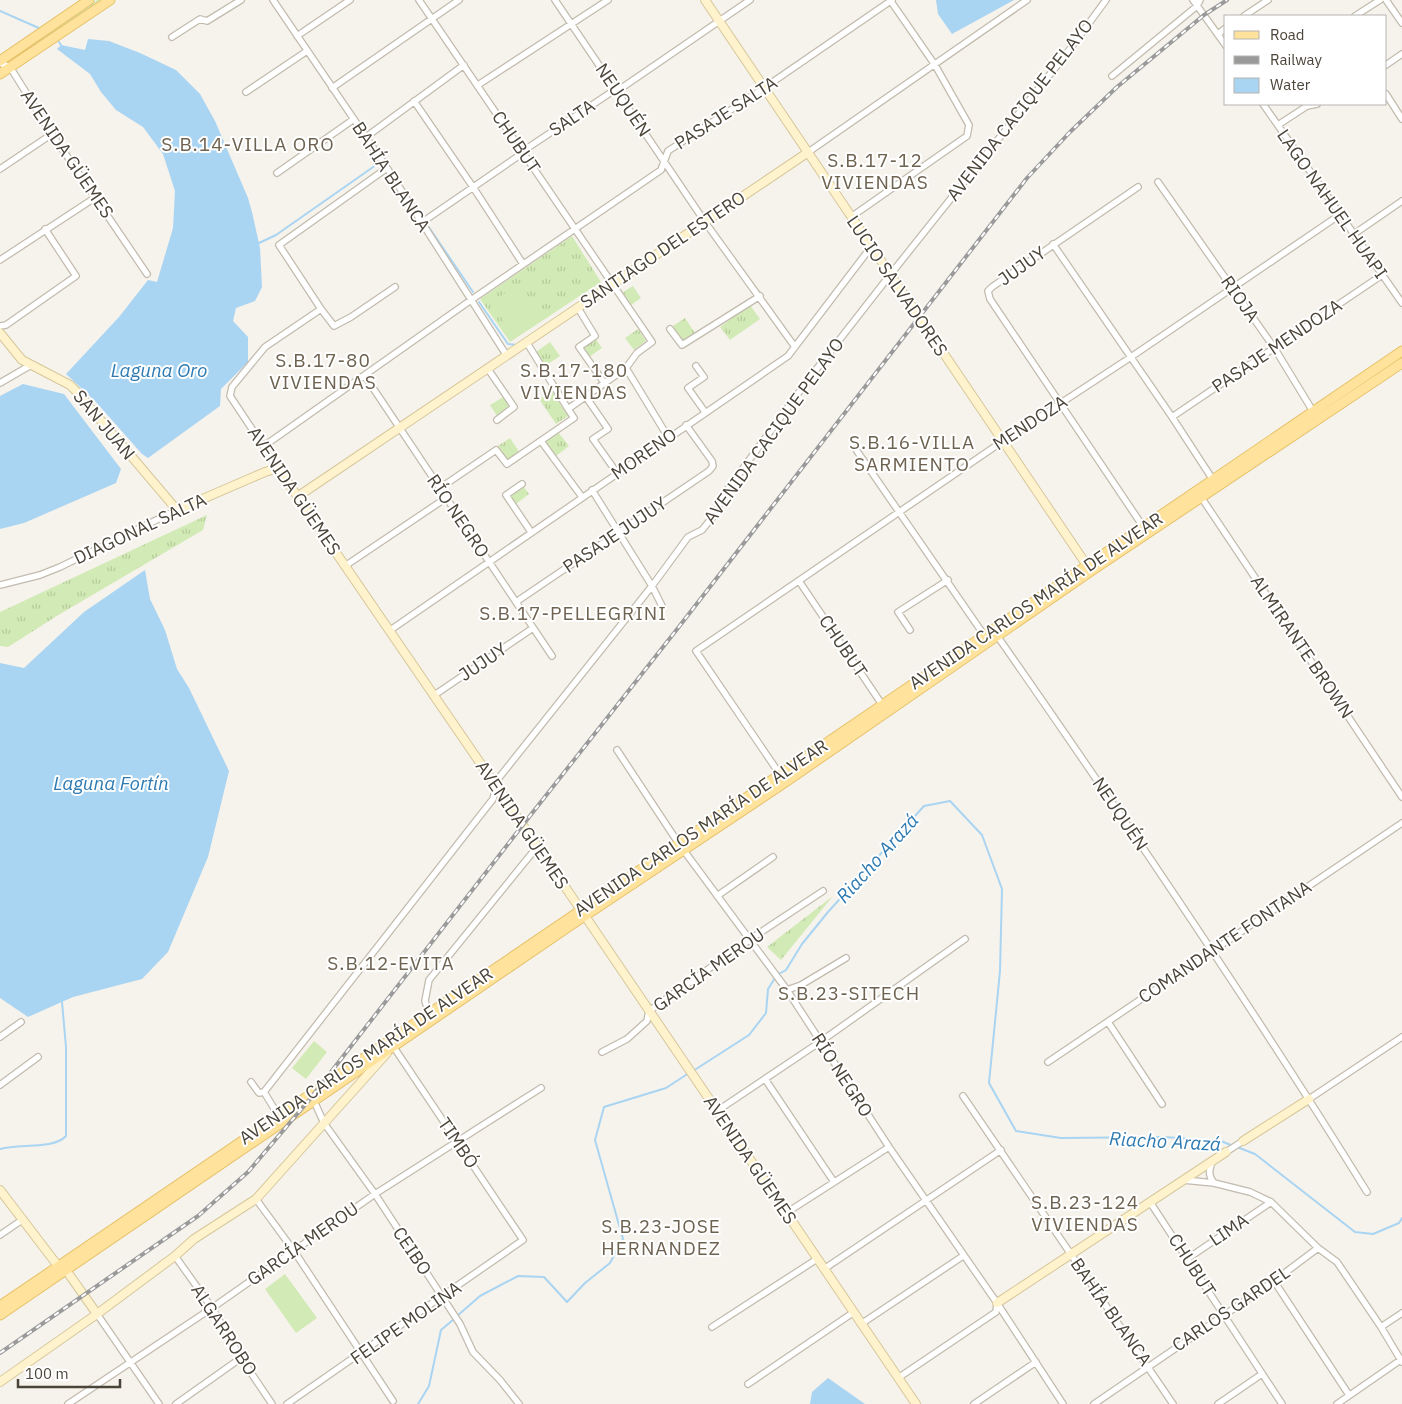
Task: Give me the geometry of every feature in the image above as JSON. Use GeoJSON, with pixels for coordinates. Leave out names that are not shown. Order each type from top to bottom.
{"type":"FeatureCollection","features":[{"type":"Feature","properties":{"kind":"main road"},"geometry":{"type":"LineString","coordinates":[[0,62],[89,0]]}},
{"type":"Feature","properties":{"kind":"main road"},"geometry":{"type":"LineString","coordinates":[[0,74],[110,0]]}},
{"type":"Feature","properties":{"kind":"main road","name":"AVENIDA CARLOS MARÍA DE ALVEAR"},"geometry":{"type":"LineString","coordinates":[[391,1043],[428,1013],[682,848],[885,708],[984,635],[1089,569],[1316,415],[1402,351]]}},
{"type":"Feature","properties":{"kind":"main road","name":"AVENIDA CARLOS MARÍA DE ALVEAR"},"geometry":{"type":"LineString","coordinates":[[1316,415],[1402,363]]}},
{"type":"Feature","properties":{"kind":"main road","name":"AVENIDA CARLOS MARÍA DE ALVEAR"},"geometry":{"type":"LineString","coordinates":[[1146,531],[1201,497],[1215,484]]}},
{"type":"Feature","properties":{"kind":"main road","name":"AVENIDA CARLOS MARÍA DE ALVEAR"},"geometry":{"type":"LineString","coordinates":[[885,708],[998,637],[1089,569]]}},
{"type":"Feature","properties":{"kind":"main road","name":"AVENIDA CARLOS MARÍA DE ALVEAR"},"geometry":{"type":"LineString","coordinates":[[0,1315],[62,1268],[583,913]]}},
{"type":"Feature","properties":{"kind":"main road","name":"AVENIDA CARLOS MARÍA DE ALVEAR"},"geometry":{"type":"LineString","coordinates":[[0,1306],[62,1268]]}},
{"type":"Feature","properties":{"kind":"street"},"geometry":{"type":"LineString","coordinates":[[172,37],[200,19],[207,21],[241,0]]}},
{"type":"Feature","properties":{"kind":"street","name":"BAHÍA BLANCA"},"geometry":{"type":"LineString","coordinates":[[273,0],[387,168],[507,356]]}},
{"type":"Feature","properties":{"kind":"street"},"geometry":{"type":"LineString","coordinates":[[297,36],[350,0]]}},
{"type":"Feature","properties":{"kind":"street","name":"CHUBUT"},"geometry":{"type":"LineString","coordinates":[[420,0],[652,342],[637,353],[626,368]]}},
{"type":"Feature","properties":{"kind":"street"},"geometry":{"type":"LineString","coordinates":[[332,88],[459,0]]}},
{"type":"Feature","properties":{"kind":"street","name":"NEUQUÉN"},"geometry":{"type":"LineString","coordinates":[[555,0],[705,222],[795,347]]}},
{"type":"Feature","properties":{"kind":"street"},"geometry":{"type":"LineString","coordinates":[[478,85],[608,0]]}},
{"type":"Feature","properties":{"kind":"street","name":"LUCIO SALVADORES"},"geometry":{"type":"LineString","coordinates":[[705,0],[1089,569]]}},
{"type":"Feature","properties":{"kind":"street","name":"SALTA"},"geometry":{"type":"LineString","coordinates":[[421,223],[517,157],[522,151],[616,89],[623,87],[750,0]]}},
{"type":"Feature","properties":{"kind":"street"},"geometry":{"type":"LineString","coordinates":[[851,218],[967,136],[969,125],[935,65],[891,0]]}},
{"type":"Feature","properties":{"kind":"street","name":"PASAJE SALTA"},"geometry":{"type":"LineString","coordinates":[[470,300],[661,170],[668,151],[764,88],[891,0]]}},
{"type":"Feature","properties":{"kind":"street","name":"SANTIAGO DEL ESTERO"},"geometry":{"type":"LineString","coordinates":[[297,497],[807,153],[1027,0]]}},
{"type":"Feature","properties":{"kind":"street","name":"AVENIDA CACIQUE PELAYO"},"geometry":{"type":"LineString","coordinates":[[264,1092],[493,799],[498,779],[652,586],[688,537],[702,530],[716,513],[722,497],[808,380],[1067,53],[1106,0]]}},
{"type":"Feature","properties":{"kind":"street"},"geometry":{"type":"LineString","coordinates":[[1193,0],[1198,3],[1224,43]]}},
{"type":"Feature","properties":{"kind":"street"},"geometry":{"type":"LineString","coordinates":[[1246,15],[1268,0]]}},
{"type":"Feature","properties":{"kind":"street"},"geometry":{"type":"LineString","coordinates":[[1357,15],[1380,0]]}},
{"type":"Feature","properties":{"kind":"street"},"geometry":{"type":"LineString","coordinates":[[1386,0],[1402,23]]}},
{"type":"Feature","properties":{"kind":"street"},"geometry":{"type":"LineString","coordinates":[[1112,76],[1198,3]]}},
{"type":"Feature","properties":{"kind":"street"},"geometry":{"type":"LineString","coordinates":[[1218,34],[1224,30]]}},
{"type":"Feature","properties":{"kind":"street"},"geometry":{"type":"LineString","coordinates":[[246,92],[307,51]]}},
{"type":"Feature","properties":{"kind":"street"},"geometry":{"type":"LineString","coordinates":[[1387,64],[1402,54]]}},
{"type":"Feature","properties":{"kind":"street"},"geometry":{"type":"LineString","coordinates":[[0,62],[10,67]]}},
{"type":"Feature","properties":{"kind":"street"},"geometry":{"type":"LineString","coordinates":[[366,137],[464,65]]}},
{"type":"Feature","properties":{"kind":"street","name":"AVENIDA GÜEMES"},"geometry":{"type":"LineString","coordinates":[[10,67],[52,134],[147,274]]}},
{"type":"Feature","properties":{"kind":"street"},"geometry":{"type":"LineString","coordinates":[[1387,96],[1402,118]]}},
{"type":"Feature","properties":{"kind":"street"},"geometry":{"type":"LineString","coordinates":[[414,101],[523,264]]}},
{"type":"Feature","properties":{"kind":"street","name":"LAGO NAHUEL HUAPI"},"geometry":{"type":"LineString","coordinates":[[1264,105],[1402,303]]}},
{"type":"Feature","properties":{"kind":"street"},"geometry":{"type":"LineString","coordinates":[[1278,125],[1307,106],[1312,105]]}},
{"type":"Feature","properties":{"kind":"street"},"geometry":{"type":"LineString","coordinates":[[277,173],[354,119]]}},
{"type":"Feature","properties":{"kind":"street"},"geometry":{"type":"LineString","coordinates":[[0,169],[52,134]]}},
{"type":"Feature","properties":{"kind":"street"},"geometry":{"type":"LineString","coordinates":[[387,168],[279,245],[334,326],[351,317],[395,287]]}},
{"type":"Feature","properties":{"kind":"street","name":"RIOJA"},"geometry":{"type":"LineString","coordinates":[[1158,182],[1233,288],[1316,415]]}},
{"type":"Feature","properties":{"kind":"street","name":"JUJUY"},"geometry":{"type":"LineString","coordinates":[[1060,403],[990,299],[988,292],[992,287],[1053,244],[1138,187]]}},
{"type":"Feature","properties":{"kind":"street"},"geometry":{"type":"LineString","coordinates":[[0,260],[96,197]]}},
{"type":"Feature","properties":{"kind":"street"},"geometry":{"type":"LineString","coordinates":[[1354,234],[1402,201]]}},
{"type":"Feature","properties":{"kind":"street","name":"MENDOZA"},"geometry":{"type":"LineString","coordinates":[[782,779],[696,651],[1003,441],[1131,357],[1341,214]]}},
{"type":"Feature","properties":{"kind":"street"},"geometry":{"type":"LineString","coordinates":[[0,326],[6,325],[76,276],[45,230]]}},
{"type":"Feature","properties":{"kind":"street"},"geometry":{"type":"LineString","coordinates":[[1053,244],[1172,417],[1215,484]]}},
{"type":"Feature","properties":{"kind":"street","name":"MORENO"},"geometry":{"type":"LineString","coordinates":[[389,631],[788,356],[870,247]]}},
{"type":"Feature","properties":{"kind":"street","name":"PASAJE MENDOZA"},"geometry":{"type":"LineString","coordinates":[[1172,417],[1382,275]]}},
{"type":"Feature","properties":{"kind":"street"},"geometry":{"type":"LineString","coordinates":[[670,329],[682,345],[760,296]]}},
{"type":"Feature","properties":{"kind":"street"},"geometry":{"type":"LineString","coordinates":[[264,446],[470,300]]}},
{"type":"Feature","properties":{"kind":"street"},"geometry":{"type":"LineString","coordinates":[[578,308],[595,336],[579,347],[605,384]]}},
{"type":"Feature","properties":{"kind":"street","name":"AVENIDA GÜEMES"},"geometry":{"type":"LineString","coordinates":[[321,309],[265,347],[232,387],[230,396],[916,1404]]}},
{"type":"Feature","properties":{"kind":"street","name":"SAN JUAN"},"geometry":{"type":"LineString","coordinates":[[0,333],[22,360],[70,385],[177,510]]}},
{"type":"Feature","properties":{"kind":"street"},"geometry":{"type":"LineString","coordinates":[[440,488],[496,450],[507,464],[574,418],[526,343]]}},
{"type":"Feature","properties":{"kind":"street"},"geometry":{"type":"LineString","coordinates":[[0,383],[31,365]]}},
{"type":"Feature","properties":{"kind":"street"},"geometry":{"type":"LineString","coordinates":[[696,366],[704,377],[688,388],[705,412]]}},
{"type":"Feature","properties":{"kind":"street"},"geometry":{"type":"LineString","coordinates":[[568,409],[626,368],[668,437]]}},
{"type":"Feature","properties":{"kind":"street"},"geometry":{"type":"LineString","coordinates":[[488,369],[514,407],[497,420]]}},
{"type":"Feature","properties":{"kind":"street","name":"RÍO NEGRO"},"geometry":{"type":"LineString","coordinates":[[365,376],[552,656]]}},
{"type":"Feature","properties":{"kind":"street"},"geometry":{"type":"LineString","coordinates":[[586,397],[608,429],[594,439],[617,473]]}},
{"type":"Feature","properties":{"kind":"street"},"geometry":{"type":"LineString","coordinates":[[1060,403],[1146,531]]}},
{"type":"Feature","properties":{"kind":"street","name":"PASAJE JUJUY"},"geometry":{"type":"LineString","coordinates":[[516,602],[710,471],[713,466],[712,461],[686,425]]}},
{"type":"Feature","properties":{"kind":"street"},"geometry":{"type":"LineString","coordinates":[[541,441],[582,497]]}},
{"type":"Feature","properties":{"kind":"street"},"geometry":{"type":"LineString","coordinates":[[857,451],[948,580],[984,635],[998,637]]}},
{"type":"Feature","properties":{"kind":"street","name":"DIAGONAL SALTA"},"geometry":{"type":"LineString","coordinates":[[0,585],[40,575],[60,567],[177,510],[278,468]]}},
{"type":"Feature","properties":{"kind":"street"},"geometry":{"type":"LineString","coordinates":[[522,484],[506,495],[531,532]]}},
{"type":"Feature","properties":{"kind":"street"},"geometry":{"type":"LineString","coordinates":[[592,490],[652,586],[662,606]]}},
{"type":"Feature","properties":{"kind":"street","name":"ALMIRANTE BROWN"},"geometry":{"type":"LineString","coordinates":[[1201,497],[1402,797]]}},
{"type":"Feature","properties":{"kind":"street"},"geometry":{"type":"LineString","coordinates":[[345,566],[446,498]]}},
{"type":"Feature","properties":{"kind":"street"},"geometry":{"type":"LineString","coordinates":[[910,630],[898,612],[948,580]]}},
{"type":"Feature","properties":{"kind":"street","name":"CHUBUT"},"geometry":{"type":"LineString","coordinates":[[799,581],[885,708]]}},
{"type":"Feature","properties":{"kind":"street","name":"JUJUY"},"geometry":{"type":"LineString","coordinates":[[433,696],[533,628]]}},
{"type":"Feature","properties":{"kind":"street","name":"NEUQUÉN"},"geometry":{"type":"LineString","coordinates":[[998,637],[1212,950],[1367,1192]]}},
{"type":"Feature","properties":{"kind":"street","name":"RÍO NEGRO"},"geometry":{"type":"LineString","coordinates":[[617,750],[682,848],[787,990],[889,1147],[997,1303],[1063,1404]]}},
{"type":"Feature","properties":{"kind":"street","name":"COMANDANTE FONTANA"},"geometry":{"type":"LineString","coordinates":[[1048,1062],[1402,823]]}},
{"type":"Feature","properties":{"kind":"street"},"geometry":{"type":"LineString","coordinates":[[428,1013],[425,1001],[429,980],[537,847]]}},
{"type":"Feature","properties":{"kind":"street"},"geometry":{"type":"LineString","coordinates":[[718,896],[773,857]]}},
{"type":"Feature","properties":{"kind":"street","name":"GARCÍA MEROU"},"geometry":{"type":"LineString","coordinates":[[602,1052],[627,1039],[648,1021],[649,1011],[823,891]]}},
{"type":"Feature","properties":{"kind":"street"},"geometry":{"type":"LineString","coordinates":[[717,1111],[820,1042],[965,939]]}},
{"type":"Feature","properties":{"kind":"street"},"geometry":{"type":"LineString","coordinates":[[787,990],[801,986],[846,958]]}},
{"type":"Feature","properties":{"kind":"street"},"geometry":{"type":"LineString","coordinates":[[0,1037],[21,1022]]}},
{"type":"Feature","properties":{"kind":"street"},"geometry":{"type":"LineString","coordinates":[[1108,1022],[1162,1104]]}},
{"type":"Feature","properties":{"kind":"street"},"geometry":{"type":"LineString","coordinates":[[898,1378],[996,1312],[997,1303],[1402,1037]]}},
{"type":"Feature","properties":{"kind":"street"},"geometry":{"type":"LineString","coordinates":[[0,1382],[97,1314],[175,1256],[194,1239],[256,1199],[324,1123],[391,1043]]}},
{"type":"Feature","properties":{"kind":"street","name":"TIMBÓ"},"geometry":{"type":"LineString","coordinates":[[391,1043],[524,1240]]}},
{"type":"Feature","properties":{"kind":"street"},"geometry":{"type":"LineString","coordinates":[[0,1085],[38,1057]]}},
{"type":"Feature","properties":{"kind":"street"},"geometry":{"type":"LineString","coordinates":[[765,1080],[834,1182]]}},
{"type":"Feature","properties":{"kind":"street"},"geometry":{"type":"LineString","coordinates":[[251,1082],[259,1093],[264,1092],[280,1119]]}},
{"type":"Feature","properties":{"kind":"street","name":"GARCÍA MEROU"},"geometry":{"type":"LineString","coordinates":[[68,1404],[212,1308],[374,1194],[541,1088]]}},
{"type":"Feature","properties":{"kind":"street","name":"BAHÍA BLANCA"},"geometry":{"type":"LineString","coordinates":[[963,1096],[1173,1404]]}},
{"type":"Feature","properties":{"kind":"street","name":"CEIBO"},"geometry":{"type":"LineString","coordinates":[[310,1098],[324,1123],[443,1297],[460,1324],[473,1352],[500,1380],[519,1404]]}},
{"type":"Feature","properties":{"kind":"street"},"geometry":{"type":"LineString","coordinates":[[786,1213],[889,1147]]}},
{"type":"Feature","properties":{"kind":"street"},"geometry":{"type":"LineString","coordinates":[[824,1269],[1001,1150]]}},
{"type":"Feature","properties":{"kind":"street"},"geometry":{"type":"LineString","coordinates":[[1212,1162],[1209,1177],[1214,1183]]}},
{"type":"Feature","properties":{"kind":"street"},"geometry":{"type":"LineString","coordinates":[[1182,1180],[1214,1183],[1250,1192],[1271,1202],[1318,1248],[1337,1262],[1402,1360],[1337,1404]]}},
{"type":"Feature","properties":{"kind":"street"},"geometry":{"type":"LineString","coordinates":[[0,1190],[97,1314],[159,1404]]}},
{"type":"Feature","properties":{"kind":"street"},"geometry":{"type":"LineString","coordinates":[[256,1199],[294,1251],[393,1401]]}},
{"type":"Feature","properties":{"kind":"street","name":"CHUBUT"},"geometry":{"type":"LineString","coordinates":[[1150,1202],[1282,1404]]}},
{"type":"Feature","properties":{"kind":"street","name":"LIMA"},"geometry":{"type":"LineString","coordinates":[[1187,1259],[1271,1202]]}},
{"type":"Feature","properties":{"kind":"street"},"geometry":{"type":"LineString","coordinates":[[0,1235],[22,1220]]}},
{"type":"Feature","properties":{"kind":"street","name":"FELIPE MOLINA"},"geometry":{"type":"LineString","coordinates":[[287,1404],[524,1240]]}},
{"type":"Feature","properties":{"kind":"street","name":"CARLOS GARDEL"},"geometry":{"type":"LineString","coordinates":[[1094,1404],[1274,1281],[1318,1248]]}},
{"type":"Feature","properties":{"kind":"street","name":"ALGARROBO"},"geometry":{"type":"LineString","coordinates":[[175,1256],[212,1308],[272,1404]]}},
{"type":"Feature","properties":{"kind":"street"},"geometry":{"type":"LineString","coordinates":[[861,1324],[963,1256]]}},
{"type":"Feature","properties":{"kind":"street"},"geometry":{"type":"LineString","coordinates":[[712,1327],[817,1259]]}},
{"type":"Feature","properties":{"kind":"street"},"geometry":{"type":"LineString","coordinates":[[1274,1281],[1350,1395]]}},
{"type":"Feature","properties":{"kind":"street"},"geometry":{"type":"LineString","coordinates":[[748,1384],[854,1312]]}},
{"type":"Feature","properties":{"kind":"street"},"geometry":{"type":"LineString","coordinates":[[1381,1327],[1402,1313]]}},
{"type":"Feature","properties":{"kind":"street"},"geometry":{"type":"LineString","coordinates":[[176,1404],[242,1358]]}},
{"type":"Feature","properties":{"kind":"street"},"geometry":{"type":"LineString","coordinates":[[974,1404],[1036,1362]]}},
{"type":"Feature","properties":{"kind":"street"},"geometry":{"type":"LineString","coordinates":[[1218,1404],[1262,1374]]}},
{"type":"Feature","properties":{"kind":"green space"},"geometry":{"type":"Polygon","coordinates":[[[97,0],[104,0],[15,61],[13,58],[97,0]]]}},
{"type":"Feature","properties":{"kind":"green space"},"geometry":{"type":"Polygon","coordinates":[[[572,236],[601,282],[510,342],[480,299],[572,236]]]}},
{"type":"Feature","properties":{"kind":"green space"},"geometry":{"type":"Polygon","coordinates":[[[519,283],[543,317],[515,337],[491,303],[519,283]]]}},
{"type":"Feature","properties":{"kind":"green space"},"geometry":{"type":"Polygon","coordinates":[[[633,286],[641,298],[631,305],[623,292],[633,286]]]}},
{"type":"Feature","properties":{"kind":"green space"},"geometry":{"type":"Polygon","coordinates":[[[750,305],[760,319],[730,340],[720,327],[750,305]]]}},
{"type":"Feature","properties":{"kind":"green space"},"geometry":{"type":"Polygon","coordinates":[[[685,318],[695,333],[682,341],[673,326],[685,318]]]}},
{"type":"Feature","properties":{"kind":"green space"},"geometry":{"type":"Polygon","coordinates":[[[638,329],[646,341],[634,350],[625,338],[638,329]]]}},
{"type":"Feature","properties":{"kind":"green space"},"geometry":{"type":"Polygon","coordinates":[[[595,338],[602,348],[589,357],[582,347],[595,338]]]}},
{"type":"Feature","properties":{"kind":"green space"},"geometry":{"type":"Polygon","coordinates":[[[550,342],[560,356],[545,366],[536,352],[550,342]]]}},
{"type":"Feature","properties":{"kind":"green space"},"geometry":{"type":"Polygon","coordinates":[[[551,390],[568,416],[556,424],[539,399],[551,390]]]}},
{"type":"Feature","properties":{"kind":"green space"},"geometry":{"type":"Polygon","coordinates":[[[505,396],[512,407],[497,416],[490,405],[505,396]]]}},
{"type":"Feature","properties":{"kind":"green space"},"geometry":{"type":"Polygon","coordinates":[[[558,432],[569,446],[556,456],[545,442],[558,432]]]}},
{"type":"Feature","properties":{"kind":"green space"},"geometry":{"type":"Polygon","coordinates":[[[510,438],[520,453],[508,461],[498,446],[510,438]]]}},
{"type":"Feature","properties":{"kind":"green space"},"geometry":{"type":"Polygon","coordinates":[[[522,484],[529,494],[516,504],[508,494],[522,484]]]}},
{"type":"Feature","properties":{"kind":"green space"},"geometry":{"type":"Polygon","coordinates":[[[207,515],[203,530],[60,614],[8,647],[0,646],[0,612],[207,515]]]}},
{"type":"Feature","properties":{"kind":"green space"},"geometry":{"type":"Polygon","coordinates":[[[833,896],[781,960],[767,947],[833,896]]]}},
{"type":"Feature","properties":{"kind":"green space"},"geometry":{"type":"Polygon","coordinates":[[[314,1041],[327,1052],[306,1079],[292,1068],[314,1041]]]}},
{"type":"Feature","properties":{"kind":"green space"},"geometry":{"type":"Polygon","coordinates":[[[285,1274],[317,1318],[296,1333],[265,1289],[285,1274]]]}},
{"type":"Feature","properties":{"kind":"water"},"geometry":{"type":"Polygon","coordinates":[[[936,0],[1014,0],[952,34],[938,14],[936,0]]]}},
{"type":"Feature","properties":{"kind":"water","name":"Laguna Oro"},"geometry":{"type":"Polygon","coordinates":[[[88,39],[109,41],[176,70],[200,94],[215,121],[248,198],[260,248],[262,287],[255,301],[236,308],[233,321],[248,337],[248,362],[221,389],[220,406],[148,458],[142,454],[95,401],[66,374],[119,317],[148,280],[157,282],[173,228],[175,191],[163,154],[143,127],[116,110],[101,92],[90,74],[57,49],[61,45],[85,50],[88,39]]]}},
{"type":"Feature","properties":{"kind":"water","name":"Laguna Oro"},"geometry":{"type":"Polygon","coordinates":[[[23,384],[64,394],[121,469],[116,483],[24,523],[0,529],[0,396],[23,384]]]}},
{"type":"Feature","properties":{"kind":"water","name":"Laguna Fortín"},"geometry":{"type":"Polygon","coordinates":[[[145,570],[150,599],[165,630],[177,669],[189,688],[229,771],[208,857],[168,952],[142,979],[73,997],[28,1017],[0,998],[0,663],[24,668],[84,612],[145,570]]]}},
{"type":"Feature","properties":{"kind":"water"},"geometry":{"type":"Polygon","coordinates":[[[828,1378],[865,1404],[810,1404],[812,1392],[828,1378]]]}},
{"type":"Feature","properties":{"kind":"waterway"},"geometry":{"type":"LineString","coordinates":[[0,11],[41,29]]}},
{"type":"Feature","properties":{"kind":"waterway"},"geometry":{"type":"LineString","coordinates":[[259,243],[276,235],[376,165]]}},
{"type":"Feature","properties":{"kind":"waterway"},"geometry":{"type":"LineString","coordinates":[[416,209],[422,217]]}},
{"type":"Feature","properties":{"kind":"waterway"},"geometry":{"type":"LineString","coordinates":[[428,226],[473,292]]}},
{"type":"Feature","properties":{"kind":"waterway"},"geometry":{"type":"LineString","coordinates":[[479,302],[508,344],[517,345]]}},
{"type":"Feature","properties":{"kind":"waterway","name":"Riacho Arazá"},"geometry":{"type":"LineString","coordinates":[[693,1071],[749,1035],[766,1013],[768,989],[777,975],[786,970],[802,944],[828,912],[924,806],[950,801],[982,835],[1002,889],[1000,971],[989,1083],[1016,1131],[1061,1138],[1164,1137],[1221,1141],[1233,1146]]}},
{"type":"Feature","properties":{"kind":"waterway"},"geometry":{"type":"LineString","coordinates":[[0,1149],[44,1145],[53,1143],[66,1136],[66,1047],[62,1002]]}},
{"type":"Feature","properties":{"kind":"waterway","name":"Riacho Arazá"},"geometry":{"type":"LineString","coordinates":[[457,1316],[480,1296],[518,1276],[544,1277],[567,1302],[585,1283],[610,1263],[623,1239],[595,1140],[604,1107],[666,1088],[689,1073]]}},
{"type":"Feature","properties":{"kind":"waterway","name":"Riacho Arazá"},"geometry":{"type":"LineString","coordinates":[[1237,1147],[1255,1154],[1355,1232],[1373,1234],[1399,1223],[1402,1218]]}},
{"type":"Feature","properties":{"kind":"waterway","name":"Riacho Arazá"},"geometry":{"type":"LineString","coordinates":[[418,1404],[429,1386],[441,1330],[454,1319]]}},
{"type":"Feature","properties":{"kind":"railway"},"geometry":{"type":"LineString","coordinates":[[0,1353],[198,1216],[248,1172],[310,1099],[1027,178],[1070,132],[1117,87],[1204,15],[1227,0]]}},
{"type":"Feature","properties":{"kind":"district","name":"S.B.14-VILLA ORO"},"geometry":{"type":"Point","coordinates":[248,144]}},
{"type":"Feature","properties":{"kind":"district","name":"S.B.17-12 VIVIENDAS"},"geometry":{"type":"Point","coordinates":[875,171]}},
{"type":"Feature","properties":{"kind":"district","name":"S.B.17-80 VIVIENDAS"},"geometry":{"type":"Point","coordinates":[323,371]}},
{"type":"Feature","properties":{"kind":"district","name":"S.B.17-180 VIVIENDAS"},"geometry":{"type":"Point","coordinates":[574,381]}},
{"type":"Feature","properties":{"kind":"district","name":"S.B.16-VILLA SARMIENTO"},"geometry":{"type":"Point","coordinates":[912,453]}},
{"type":"Feature","properties":{"kind":"district","name":"S.B.17-PELLEGRINI"},"geometry":{"type":"Point","coordinates":[573,613]}},
{"type":"Feature","properties":{"kind":"district","name":"S.B.12-EVITA"},"geometry":{"type":"Point","coordinates":[391,963]}},
{"type":"Feature","properties":{"kind":"district","name":"S.B.23-SITECH"},"geometry":{"type":"Point","coordinates":[849,993]}},
{"type":"Feature","properties":{"kind":"district","name":"S.B.23-124 VIVIENDAS"},"geometry":{"type":"Point","coordinates":[1085,1213]}},
{"type":"Feature","properties":{"kind":"district","name":"S.B.23-JOSE HERNANDEZ"},"geometry":{"type":"Point","coordinates":[661,1237]}}]}
